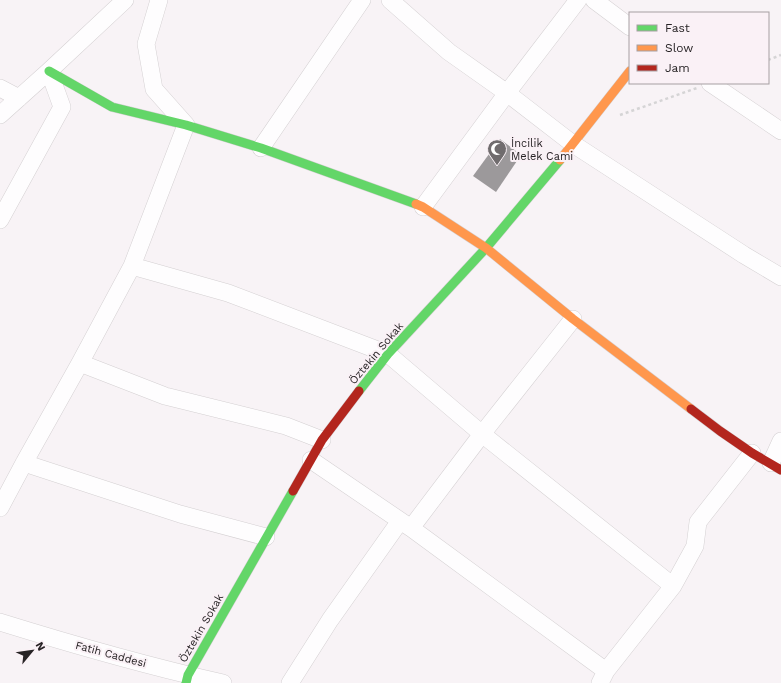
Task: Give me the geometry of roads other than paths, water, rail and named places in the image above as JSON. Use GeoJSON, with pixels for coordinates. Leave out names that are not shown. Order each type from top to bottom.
{"type":"FeatureCollection","features":[{"type":"Feature","properties":{"kind":"street"},"geometry":{"type":"LineString","coordinates":[[0,115],[125,0]]}},
{"type":"Feature","properties":{"kind":"street"},"geometry":{"type":"LineString","coordinates":[[159,0],[146,44],[154,89],[186,125]]}},
{"type":"Feature","properties":{"kind":"street"},"geometry":{"type":"LineString","coordinates":[[260,148],[362,0]]}},
{"type":"Feature","properties":{"kind":"street"},"geometry":{"type":"LineString","coordinates":[[390,0],[449,52],[507,93],[572,144],[744,255],[781,277]]}},
{"type":"Feature","properties":{"kind":"street"},"geometry":{"type":"LineString","coordinates":[[423,207],[578,0]]}},
{"type":"Feature","properties":{"kind":"street"},"geometry":{"type":"LineString","coordinates":[[594,0],[629,26]]}},
{"type":"Feature","properties":{"kind":"street"},"geometry":{"type":"LineString","coordinates":[[49,71],[112,107],[186,125],[260,148],[423,207],[486,248],[573,319],[720,431],[752,453],[776,466],[781,441]]}},
{"type":"Feature","properties":{"kind":"street"},"geometry":{"type":"LineString","coordinates":[[0,220],[62,107],[49,71]]}},
{"type":"Feature","properties":{"kind":"street","name":"Öztekin Sokak"},"geometry":{"type":"LineString","coordinates":[[187,679],[322,440],[388,354],[486,248],[629,72]]}},
{"type":"Feature","properties":{"kind":"street"},"geometry":{"type":"LineString","coordinates":[[712,84],[781,131]]}},
{"type":"Feature","properties":{"kind":"street"},"geometry":{"type":"LineString","coordinates":[[0,88],[19,98]]}},
{"type":"Feature","properties":{"kind":"street"},"geometry":{"type":"LineString","coordinates":[[0,508],[132,266],[186,125]]}},
{"type":"Feature","properties":{"kind":"street"},"geometry":{"type":"LineString","coordinates":[[132,266],[228,293],[388,354],[482,434],[673,586]]}},
{"type":"Feature","properties":{"kind":"street"},"geometry":{"type":"LineString","coordinates":[[290,683],[330,620],[405,524],[482,434],[573,319]]}},
{"type":"Feature","properties":{"kind":"street"},"geometry":{"type":"LineString","coordinates":[[80,363],[165,396],[286,426],[322,440]]}},
{"type":"Feature","properties":{"kind":"street"},"geometry":{"type":"LineString","coordinates":[[311,460],[405,524],[603,677],[673,586],[695,546],[698,522],[752,453]]}},
{"type":"Feature","properties":{"kind":"street"},"geometry":{"type":"LineString","coordinates":[[24,463],[180,514],[266,537]]}},
{"type":"Feature","properties":{"kind":"street","name":"Fatih Caddesi"},"geometry":{"type":"LineString","coordinates":[[0,622],[187,679],[223,683]]}},
{"type":"Feature","properties":{"kind":"place","name":"İncilik Melek Cami"},"geometry":{"type":"Point","coordinates":[497,166]}}]}
